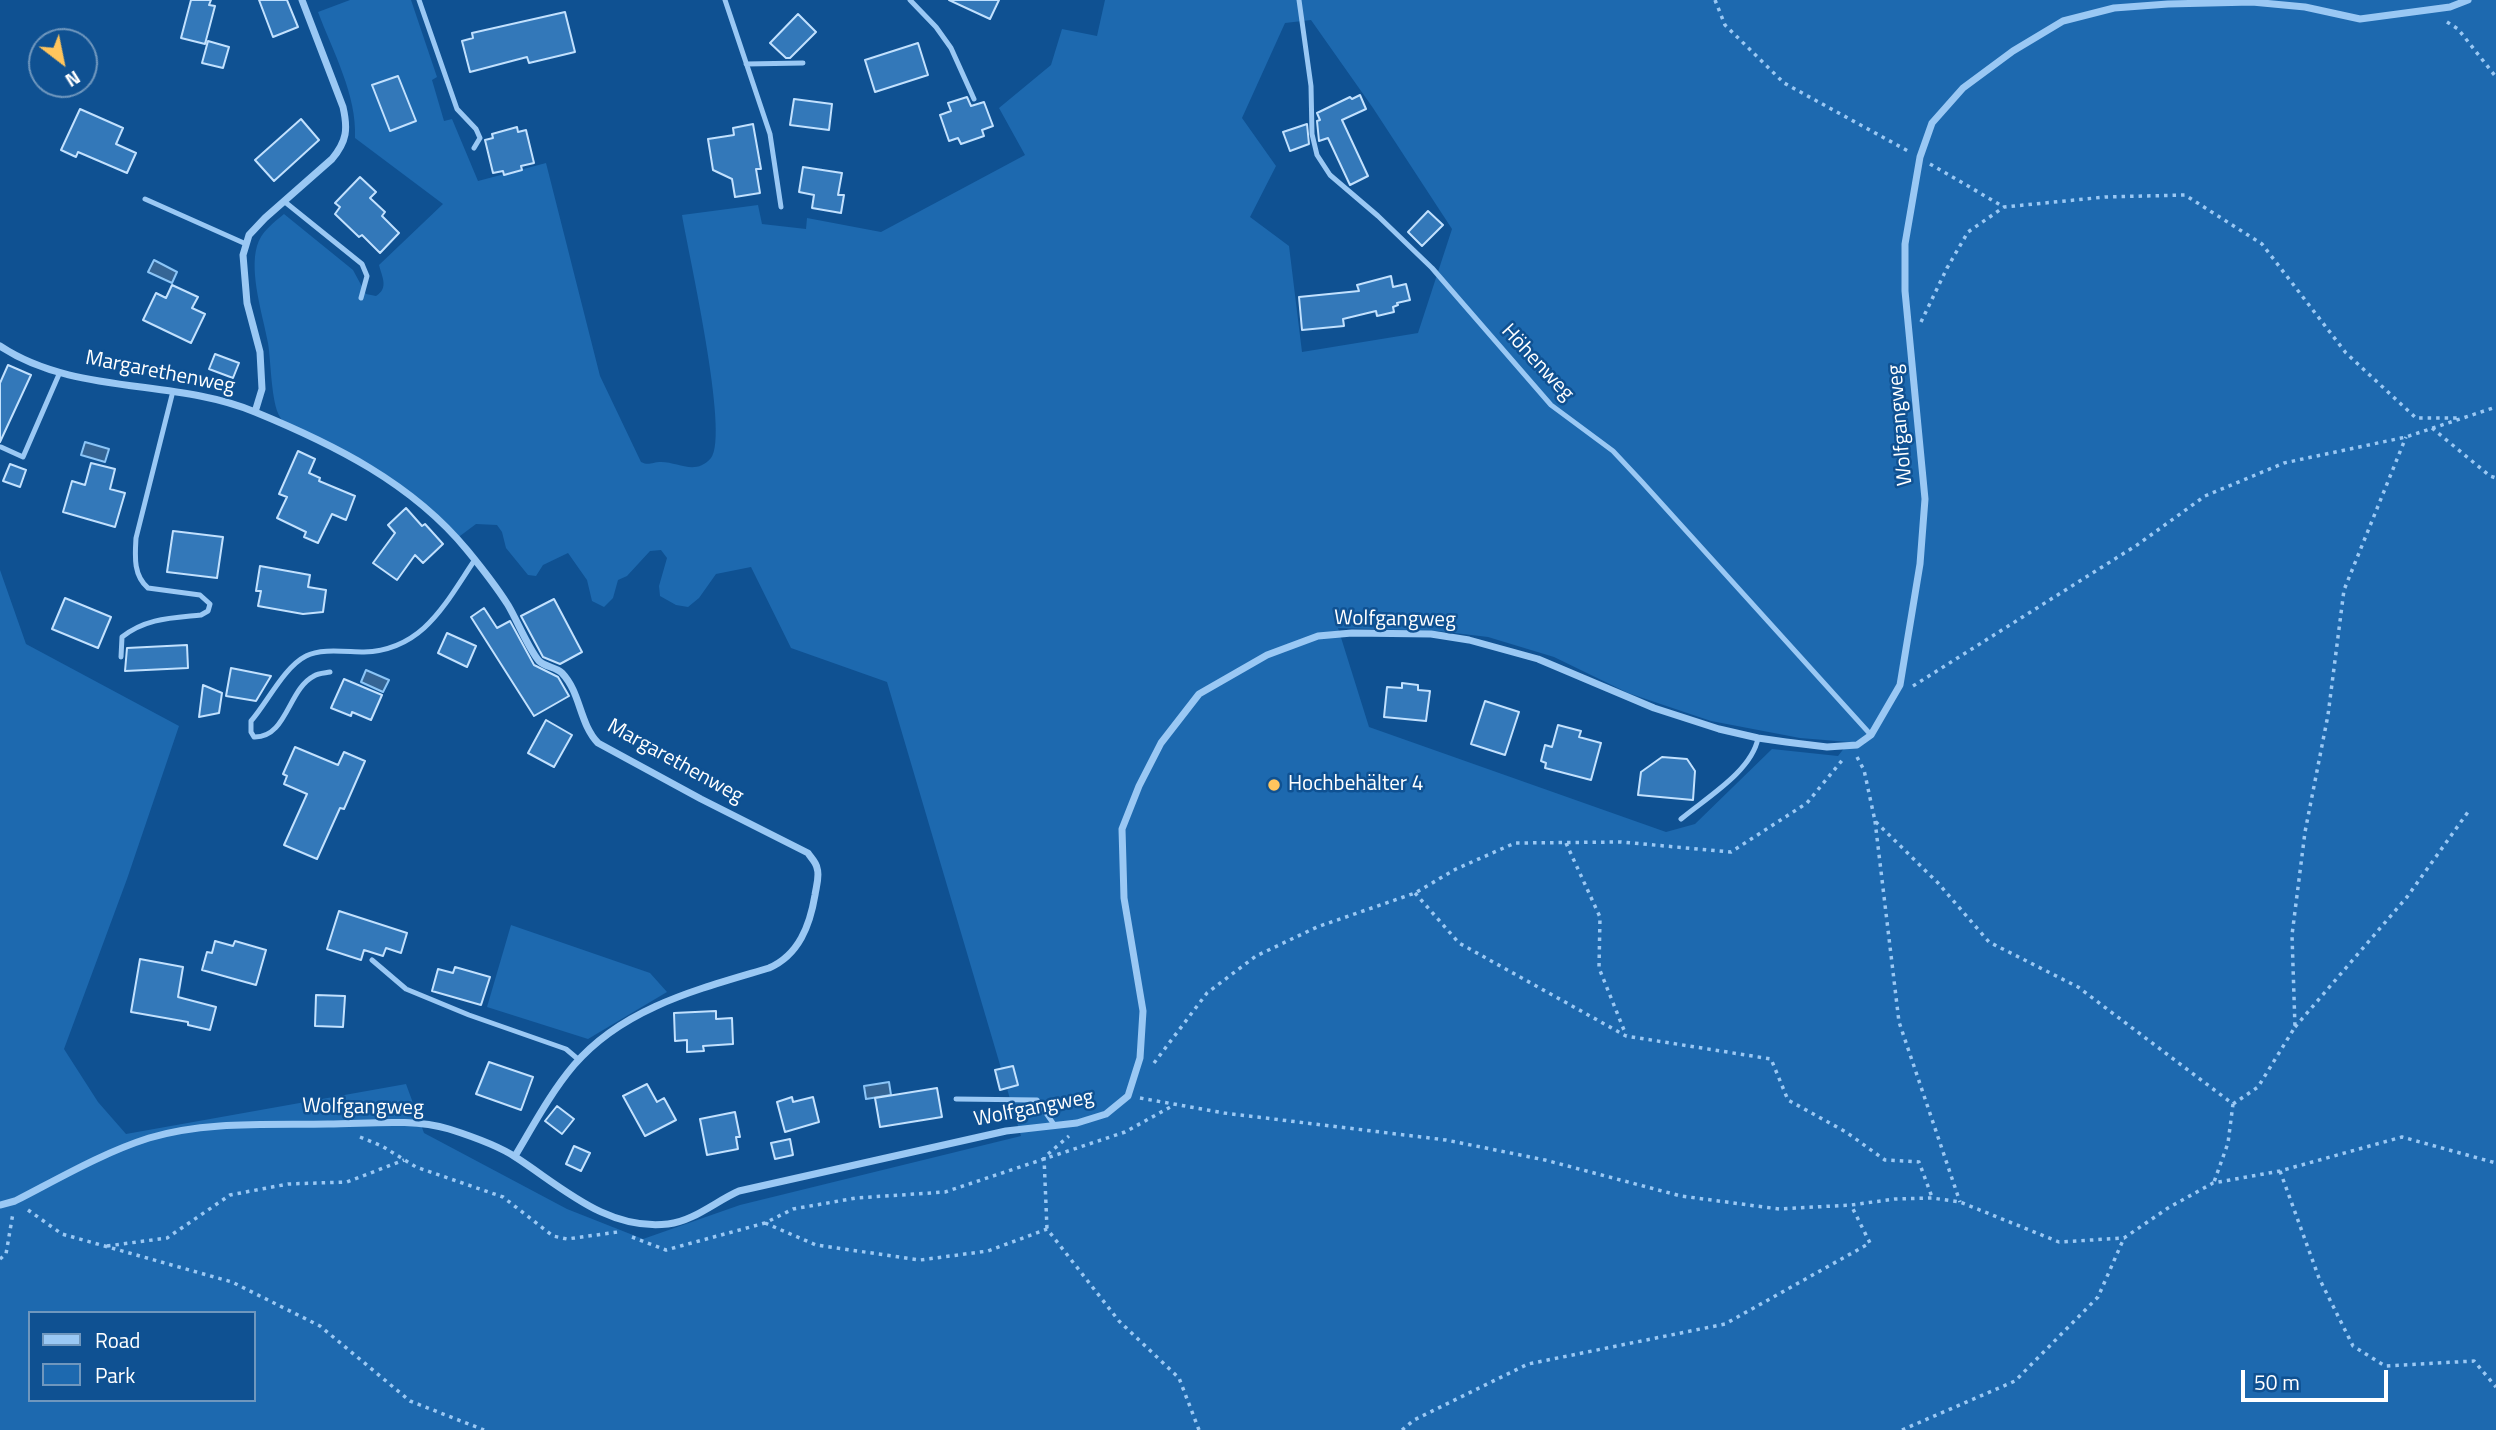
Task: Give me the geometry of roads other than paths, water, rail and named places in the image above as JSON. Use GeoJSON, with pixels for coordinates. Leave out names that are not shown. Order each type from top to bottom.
{"type":"FeatureCollection","features":[{"type":"Feature","properties":{"kind":"street"},"geometry":{"type":"LineString","coordinates":[[255,412],[262,389],[260,352],[247,303],[243,255],[248,234],[332,159],[347,136],[347,124],[337,86],[302,0]]}},
{"type":"Feature","properties":{"kind":"street","name":"Wolfgangweg"},"geometry":{"type":"LineString","coordinates":[[0,1205],[15,1201],[115,1152],[150,1138],[224,1126],[398,1123],[448,1129],[514,1156],[567,1194],[623,1222],[669,1224],[692,1217],[739,1191],[1006,1132],[1077,1123],[1106,1114],[1128,1096],[1140,1058],[1143,1011],[1124,898],[1122,829],[1139,786],[1161,743],[1199,694],[1267,655],[1318,636],[1352,633],[1431,634],[1469,639],[1538,659],[1654,708],[1719,729],[1758,738],[1827,747],[1857,745],[1871,735],[1900,685],[1920,564],[1925,499],[1905,290],[1905,244],[1920,158],[1932,123],[1963,88],[2013,51],[2063,21],[2115,8],[2252,2],[2305,6],[2360,19],[2450,7],[2468,0]]}},
{"type":"Feature","properties":{"kind":"street","name":"Margarethenweg"},"geometry":{"type":"LineString","coordinates":[[0,346],[37,366],[85,378],[209,396],[255,412],[368,465],[412,495],[466,549],[506,603],[540,662],[561,671],[574,690],[590,734],[598,743],[808,853],[818,870],[811,915],[805,932],[780,963],[694,991],[646,1009],[625,1021],[579,1060],[558,1086],[514,1156]]}},
{"type":"Feature","properties":{"kind":"lane"},"geometry":{"type":"LineString","coordinates":[[419,0],[457,109],[476,129],[480,138],[474,148]]}},
{"type":"Feature","properties":{"kind":"lane"},"geometry":{"type":"LineString","coordinates":[[725,0],[770,134],[780,206]]}},
{"type":"Feature","properties":{"kind":"lane"},"geometry":{"type":"LineString","coordinates":[[910,0],[936,27],[951,48],[974,99]]}},
{"type":"Feature","properties":{"kind":"lane","name":"Höhenweg"},"geometry":{"type":"LineString","coordinates":[[1299,0],[1311,86],[1312,134],[1318,155],[1330,175],[1432,268],[1550,405],[1613,451],[1871,735]]}},
{"type":"Feature","properties":{"kind":"lane"},"geometry":{"type":"LineString","coordinates":[[746,64],[803,63]]}},
{"type":"Feature","properties":{"kind":"lane"},"geometry":{"type":"LineString","coordinates":[[145,199],[246,244]]}},
{"type":"Feature","properties":{"kind":"lane"},"geometry":{"type":"LineString","coordinates":[[285,202],[362,264],[367,276],[361,298]]}},
{"type":"Feature","properties":{"kind":"lane"},"geometry":{"type":"LineString","coordinates":[[1,447],[23,457],[60,372]]}},
{"type":"Feature","properties":{"kind":"lane"},"geometry":{"type":"LineString","coordinates":[[121,657],[122,637],[132,629],[150,621],[201,615],[208,611],[209,604],[200,595],[148,588],[139,578],[134,560],[136,538],[173,391]]}},
{"type":"Feature","properties":{"kind":"lane"},"geometry":{"type":"LineString","coordinates":[[330,672],[313,676],[302,686],[274,730],[262,737],[254,737],[251,721],[297,662],[308,654],[370,652],[396,646],[414,638],[430,625],[474,561]]}},
{"type":"Feature","properties":{"kind":"lane"},"geometry":{"type":"LineString","coordinates":[[1681,819],[1748,763],[1756,749],[1758,738]]}},
{"type":"Feature","properties":{"kind":"lane"},"geometry":{"type":"LineString","coordinates":[[372,960],[406,989],[469,1015],[566,1049],[579,1060]]}},
{"type":"Feature","properties":{"kind":"lane"},"geometry":{"type":"LineString","coordinates":[[956,1099],[1037,1100],[1055,1126]]}},
{"type":"Feature","properties":{"kind":"place","name":"Hochbehälter 4"},"geometry":{"type":"Point","coordinates":[1274,785]}}]}
